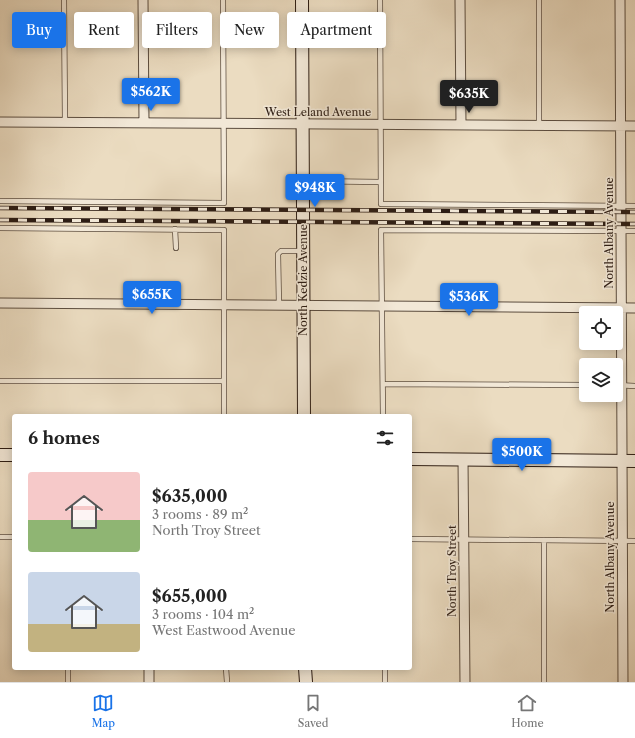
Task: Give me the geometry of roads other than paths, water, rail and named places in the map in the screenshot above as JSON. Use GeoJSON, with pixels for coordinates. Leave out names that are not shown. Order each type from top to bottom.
{"type":"FeatureCollection","features":[{"type":"Feature","properties":{"kind":"main road","name":"North Kedzie Avenue"},"geometry":{"type":"LineString","coordinates":[[302,0],[304,414]]}},
{"type":"Feature","properties":{"kind":"main road"},"geometry":{"type":"LineString","coordinates":[[0,455],[12,455]]}},
{"type":"Feature","properties":{"kind":"main road"},"geometry":{"type":"LineString","coordinates":[[412,459],[635,461]]}},
{"type":"Feature","properties":{"kind":"main road"},"geometry":{"type":"LineString","coordinates":[[305,670],[306,682]]}},
{"type":"Feature","properties":{"kind":"street"},"geometry":{"type":"LineString","coordinates":[[143,0],[144,122]]}},
{"type":"Feature","properties":{"kind":"street"},"geometry":{"type":"LineString","coordinates":[[460,0],[461,125]]}},
{"type":"Feature","properties":{"kind":"street","name":"North Albany Avenue"},"geometry":{"type":"LineString","coordinates":[[620,0],[621,306]]}},
{"type":"Feature","properties":{"kind":"street","name":"West Leland Avenue"},"geometry":{"type":"LineString","coordinates":[[0,122],[635,126]]}},
{"type":"Feature","properties":{"kind":"street"},"geometry":{"type":"LineString","coordinates":[[0,303],[579,308]]}},
{"type":"Feature","properties":{"kind":"street"},"geometry":{"type":"LineString","coordinates":[[623,308],[635,308]]}},
{"type":"Feature","properties":{"kind":"street","name":"North Albany Avenue"},"geometry":{"type":"LineString","coordinates":[[620,402],[622,461],[623,682]]}},
{"type":"Feature","properties":{"kind":"street","name":"North Troy Street"},"geometry":{"type":"LineString","coordinates":[[463,459],[465,682]]}},
{"type":"Feature","properties":{"kind":"street"},"geometry":{"type":"LineString","coordinates":[[149,670],[149,682]]}},
{"type":"Feature","properties":{"kind":"lane"},"geometry":{"type":"LineString","coordinates":[[64,0],[65,122]]}},
{"type":"Feature","properties":{"kind":"lane"},"geometry":{"type":"LineString","coordinates":[[0,201],[224,203],[223,0]]}},
{"type":"Feature","properties":{"kind":"lane"},"geometry":{"type":"LineString","coordinates":[[380,0],[381,204],[635,206]]}},
{"type":"Feature","properties":{"kind":"lane"},"geometry":{"type":"LineString","coordinates":[[539,0],[539,125]]}},
{"type":"Feature","properties":{"kind":"lane"},"geometry":{"type":"LineString","coordinates":[[303,181],[381,182]]}},
{"type":"Feature","properties":{"kind":"lane"},"geometry":{"type":"LineString","coordinates":[[0,228],[224,230],[224,414]]}},
{"type":"Feature","properties":{"kind":"lane"},"geometry":{"type":"LineString","coordinates":[[175,229],[176,248]]}},
{"type":"Feature","properties":{"kind":"lane"},"geometry":{"type":"LineString","coordinates":[[383,414],[381,230],[635,231]]}},
{"type":"Feature","properties":{"kind":"lane"},"geometry":{"type":"LineString","coordinates":[[280,305],[278,254],[281,251],[303,251]]}},
{"type":"Feature","properties":{"kind":"lane"},"geometry":{"type":"LineString","coordinates":[[0,380],[224,381]]}},
{"type":"Feature","properties":{"kind":"lane"},"geometry":{"type":"LineString","coordinates":[[383,384],[579,385]]}},
{"type":"Feature","properties":{"kind":"lane"},"geometry":{"type":"LineString","coordinates":[[623,385],[635,386]]}},
{"type":"Feature","properties":{"kind":"lane"},"geometry":{"type":"LineString","coordinates":[[0,536],[12,537]]}},
{"type":"Feature","properties":{"kind":"lane"},"geometry":{"type":"LineString","coordinates":[[412,539],[635,541]]}},
{"type":"Feature","properties":{"kind":"lane"},"geometry":{"type":"LineString","coordinates":[[544,540],[544,682]]}},
{"type":"Feature","properties":{"kind":"lane"},"geometry":{"type":"LineString","coordinates":[[68,670],[68,682]]}},
{"type":"Feature","properties":{"kind":"lane"},"geometry":{"type":"LineString","coordinates":[[226,670],[226,682]]}},
{"type":"Feature","properties":{"kind":"lane"},"geometry":{"type":"LineString","coordinates":[[385,670],[385,682]]}},
{"type":"Feature","properties":{"kind":"railway"},"geometry":{"type":"LineString","coordinates":[[0,208],[635,212]]}},
{"type":"Feature","properties":{"kind":"railway"},"geometry":{"type":"LineString","coordinates":[[0,220],[635,224]]}}]}
